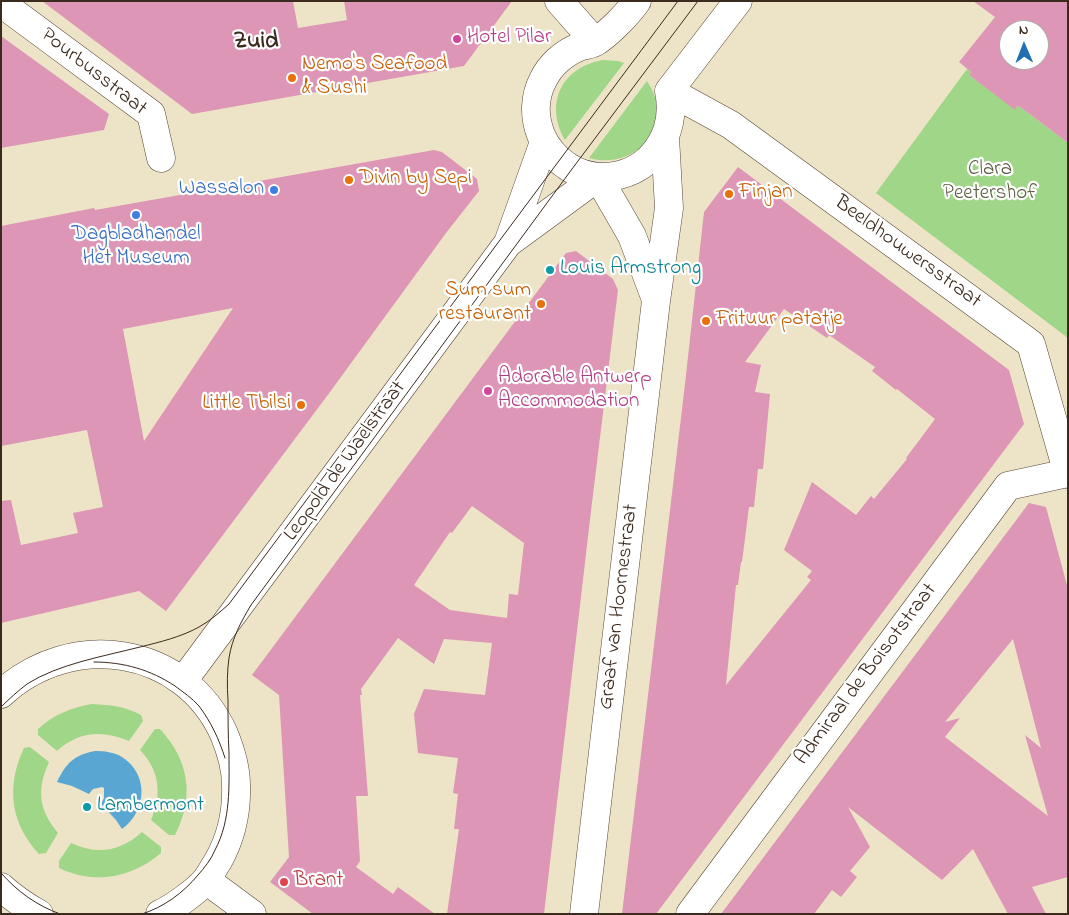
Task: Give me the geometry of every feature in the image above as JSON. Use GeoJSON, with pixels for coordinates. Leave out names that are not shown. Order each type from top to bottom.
{"type":"FeatureCollection","features":[{"type":"Feature","properties":{"kind":"street"},"geometry":{"type":"LineString","coordinates":[[559,1],[595,42]]}},
{"type":"Feature","properties":{"kind":"street"},"geometry":{"type":"LineString","coordinates":[[637,1],[614,26],[595,42],[561,57],[551,66],[537,96],[538,128],[544,142],[551,153],[559,160],[583,174],[612,177],[629,172],[642,165],[654,154],[665,137],[670,123],[671,101],[669,91],[738,1]]}},
{"type":"Feature","properties":{"kind":"street","name":"Pourbusstraat"},"geometry":{"type":"LineString","coordinates":[[1,3],[151,114],[161,158]]}},
{"type":"Feature","properties":{"kind":"street","name":"Beeldhouwersstraat"},"geometry":{"type":"LineString","coordinates":[[669,91],[731,125],[1031,344],[1068,473]]}},
{"type":"Feature","properties":{"kind":"street","name":"Graaf van Hoornestraat"},"geometry":{"type":"LineString","coordinates":[[584,914],[656,301],[669,208],[665,137]]}},
{"type":"Feature","properties":{"kind":"street","name":"Leopold de Waelstraat"},"geometry":{"type":"LineString","coordinates":[[183,681],[508,243],[544,142]]}},
{"type":"Feature","properties":{"kind":"street","name":"Leopold de Waelstraat"},"geometry":{"type":"LineString","coordinates":[[508,243],[598,177]]}},
{"type":"Feature","properties":{"kind":"street","name":"Graaf van Hoornestraat"},"geometry":{"type":"LineString","coordinates":[[598,177],[632,236],[656,301]]}},
{"type":"Feature","properties":{"kind":"street","name":"Admiraal de Boisotstraat"},"geometry":{"type":"LineString","coordinates":[[690,914],[1008,486],[1068,473]]}},
{"type":"Feature","properties":{"kind":"street"},"geometry":{"type":"LineString","coordinates":[[1,694],[10,685],[48,663],[73,656],[99,654],[125,656],[147,662],[167,671],[183,681],[206,704],[219,723],[230,749],[236,773],[237,801],[232,826],[223,853],[206,880],[188,896],[160,914]]}},
{"type":"Feature","properties":{"kind":"street"},"geometry":{"type":"LineString","coordinates":[[206,880],[252,914]]}},
{"type":"Feature","properties":{"kind":"street"},"geometry":{"type":"LineString","coordinates":[[1,887],[39,914]]}},
{"type":"Feature","properties":{"kind":"green space"},"geometry":{"type":"Polygon","coordinates":[[[603,60],[624,63],[565,140],[556,113],[557,100],[561,89],[567,79],[577,70],[603,60]]]}},
{"type":"Feature","properties":{"kind":"green space","name":"Clara Peetershof"},"geometry":{"type":"Polygon","coordinates":[[[967,69],[971,72],[969,75],[1015,109],[1019,106],[1068,143],[1068,338],[876,193],[967,69]]]}},
{"type":"Feature","properties":{"kind":"green space"},"geometry":{"type":"Polygon","coordinates":[[[647,81],[654,93],[657,106],[653,132],[646,142],[627,156],[602,160],[589,158],[647,81]]]}},
{"type":"Feature","properties":{"kind":"green space"},"geometry":{"type":"Polygon","coordinates":[[[92,704],[129,710],[141,715],[143,721],[129,741],[109,735],[91,734],[74,739],[57,751],[38,735],[38,729],[57,716],[77,707],[92,704]]]}},
{"type":"Feature","properties":{"kind":"green space"},"geometry":{"type":"Polygon","coordinates":[[[155,729],[160,729],[170,741],[183,766],[186,779],[185,807],[175,835],[169,835],[151,820],[157,801],[157,783],[152,766],[140,750],[155,729]]]}},
{"type":"Feature","properties":{"kind":"green space"},"geometry":{"type":"Polygon","coordinates":[[[30,747],[49,762],[42,782],[41,800],[47,816],[58,833],[46,853],[39,854],[22,830],[14,804],[13,790],[18,762],[24,748],[30,747]]]}},
{"type":"Feature","properties":{"kind":"green space"},"geometry":{"type":"Polygon","coordinates":[[[142,832],[161,847],[161,853],[150,862],[138,868],[112,876],[99,877],[72,873],[59,868],[59,861],[71,843],[90,849],[108,850],[125,844],[142,832]]]}},
{"type":"Feature","properties":{"kind":"water"},"geometry":{"type":"Polygon","coordinates":[[[95,751],[109,752],[122,757],[131,764],[137,773],[142,793],[140,803],[136,813],[122,829],[101,804],[104,798],[104,788],[93,789],[89,794],[72,786],[57,782],[67,765],[81,755],[95,751]]]}},
{"type":"Feature","properties":{"kind":"building"},"geometry":{"type":"Polygon","coordinates":[[[42,1],[293,1],[298,28],[347,20],[344,1],[512,1],[464,66],[192,114],[42,1]]]}},
{"type":"Feature","properties":{"kind":"building"},"geometry":{"type":"Polygon","coordinates":[[[973,1],[1068,1],[1068,143],[1019,106],[1015,110],[969,75],[971,72],[959,62],[995,17],[973,1]]]}},
{"type":"Feature","properties":{"kind":"building"},"geometry":{"type":"Polygon","coordinates":[[[1,36],[109,114],[104,130],[1,148],[1,36]]]}},
{"type":"Feature","properties":{"kind":"building"},"geometry":{"type":"Polygon","coordinates":[[[434,150],[442,152],[477,179],[479,191],[166,611],[139,591],[1,623],[1,501],[11,500],[21,545],[78,533],[73,513],[103,507],[87,430],[1,446],[1,226],[94,208],[95,210],[434,150]],[[233,308],[123,329],[144,441],[233,308]]]}},
{"type":"Feature","properties":{"kind":"building"},"geometry":{"type":"Polygon","coordinates":[[[738,167],[1009,370],[1024,424],[656,914],[622,914],[685,384],[704,212],[738,167]],[[784,309],[745,362],[761,365],[755,392],[770,394],[763,469],[758,469],[754,507],[749,507],[742,562],[738,585],[736,585],[726,685],[811,580],[807,577],[812,571],[784,550],[812,482],[856,515],[871,496],[874,499],[907,459],[935,419],[872,371],[875,367],[829,335],[827,338],[784,309]]]}},
{"type":"Feature","properties":{"kind":"building"},"geometry":{"type":"Polygon","coordinates":[[[576,251],[613,279],[618,290],[544,914],[447,914],[459,829],[454,829],[458,794],[453,793],[458,758],[418,753],[414,714],[424,689],[485,695],[492,643],[444,639],[434,664],[398,638],[361,689],[368,796],[356,796],[360,861],[356,867],[393,894],[398,887],[435,914],[313,914],[270,882],[289,857],[279,695],[252,675],[566,253],[576,251]],[[472,506],[452,533],[450,532],[414,585],[450,610],[507,618],[509,594],[518,595],[524,543],[472,506]]]}},
{"type":"Feature","properties":{"kind":"building"},"geometry":{"type":"Polygon","coordinates":[[[1029,503],[1046,507],[1068,589],[1068,877],[1032,887],[1046,914],[1008,914],[973,849],[942,880],[848,807],[870,847],[850,871],[857,877],[841,897],[832,890],[814,914],[721,914],[1029,503]],[[1013,639],[945,722],[960,718],[945,737],[1048,816],[1025,735],[1041,748],[1013,639]]]}},
{"type":"Feature","properties":{"kind":"tram line"},"geometry":{"type":"LineString","coordinates":[[1,707],[27,684],[39,677],[82,661],[185,634],[207,622],[229,604],[678,1]]}},
{"type":"Feature","properties":{"kind":"tram line"},"geometry":{"type":"LineString","coordinates":[[142,914],[173,899],[186,888],[207,864],[220,839],[224,827],[229,790],[228,663],[230,651],[240,624],[251,605],[698,1]]}},
{"type":"Feature","properties":{"kind":"tram line"},"geometry":{"type":"LineString","coordinates":[[94,662],[105,662],[137,668],[147,671],[175,686],[199,706],[214,731],[225,758]]}},
{"type":"Feature","properties":{"kind":"tram line"},"geometry":{"type":"LineString","coordinates":[[1,873],[28,897],[60,914]]}},
{"type":"Feature","properties":{"kind":"place","name":"Hotel Pilar"},"geometry":{"type":"Point","coordinates":[457,39]}},
{"type":"Feature","properties":{"kind":"place","name":"Nemo's Seafood & Sushi"},"geometry":{"type":"Point","coordinates":[292,78]}},
{"type":"Feature","properties":{"kind":"place","name":"Divin by Sepi"},"geometry":{"type":"Point","coordinates":[349,180]}},
{"type":"Feature","properties":{"kind":"place","name":"Wassalon"},"geometry":{"type":"Point","coordinates":[274,190]}},
{"type":"Feature","properties":{"kind":"place","name":"Finjan"},"geometry":{"type":"Point","coordinates":[729,194]}},
{"type":"Feature","properties":{"kind":"place","name":"Dagbladhandel Het Museum"},"geometry":{"type":"Point","coordinates":[136,215]}},
{"type":"Feature","properties":{"kind":"place","name":"Louis Armstrong"},"geometry":{"type":"Point","coordinates":[550,270]}},
{"type":"Feature","properties":{"kind":"place","name":"Sum sum restaurant"},"geometry":{"type":"Point","coordinates":[541,304]}},
{"type":"Feature","properties":{"kind":"place","name":"Frituur patatje"},"geometry":{"type":"Point","coordinates":[706,321]}},
{"type":"Feature","properties":{"kind":"place","name":"Adorable Antwerp Accommodation"},"geometry":{"type":"Point","coordinates":[488,391]}},
{"type":"Feature","properties":{"kind":"place","name":"Little Tbilsi"},"geometry":{"type":"Point","coordinates":[301,405]}},
{"type":"Feature","properties":{"kind":"place","name":"Lambermont"},"geometry":{"type":"Point","coordinates":[87,807]}},
{"type":"Feature","properties":{"kind":"place","name":"Brant"},"geometry":{"type":"Point","coordinates":[284,882]}},
{"type":"Feature","properties":{"kind":"district","name":"Zuid"},"geometry":{"type":"Point","coordinates":[256,43]}}]}
